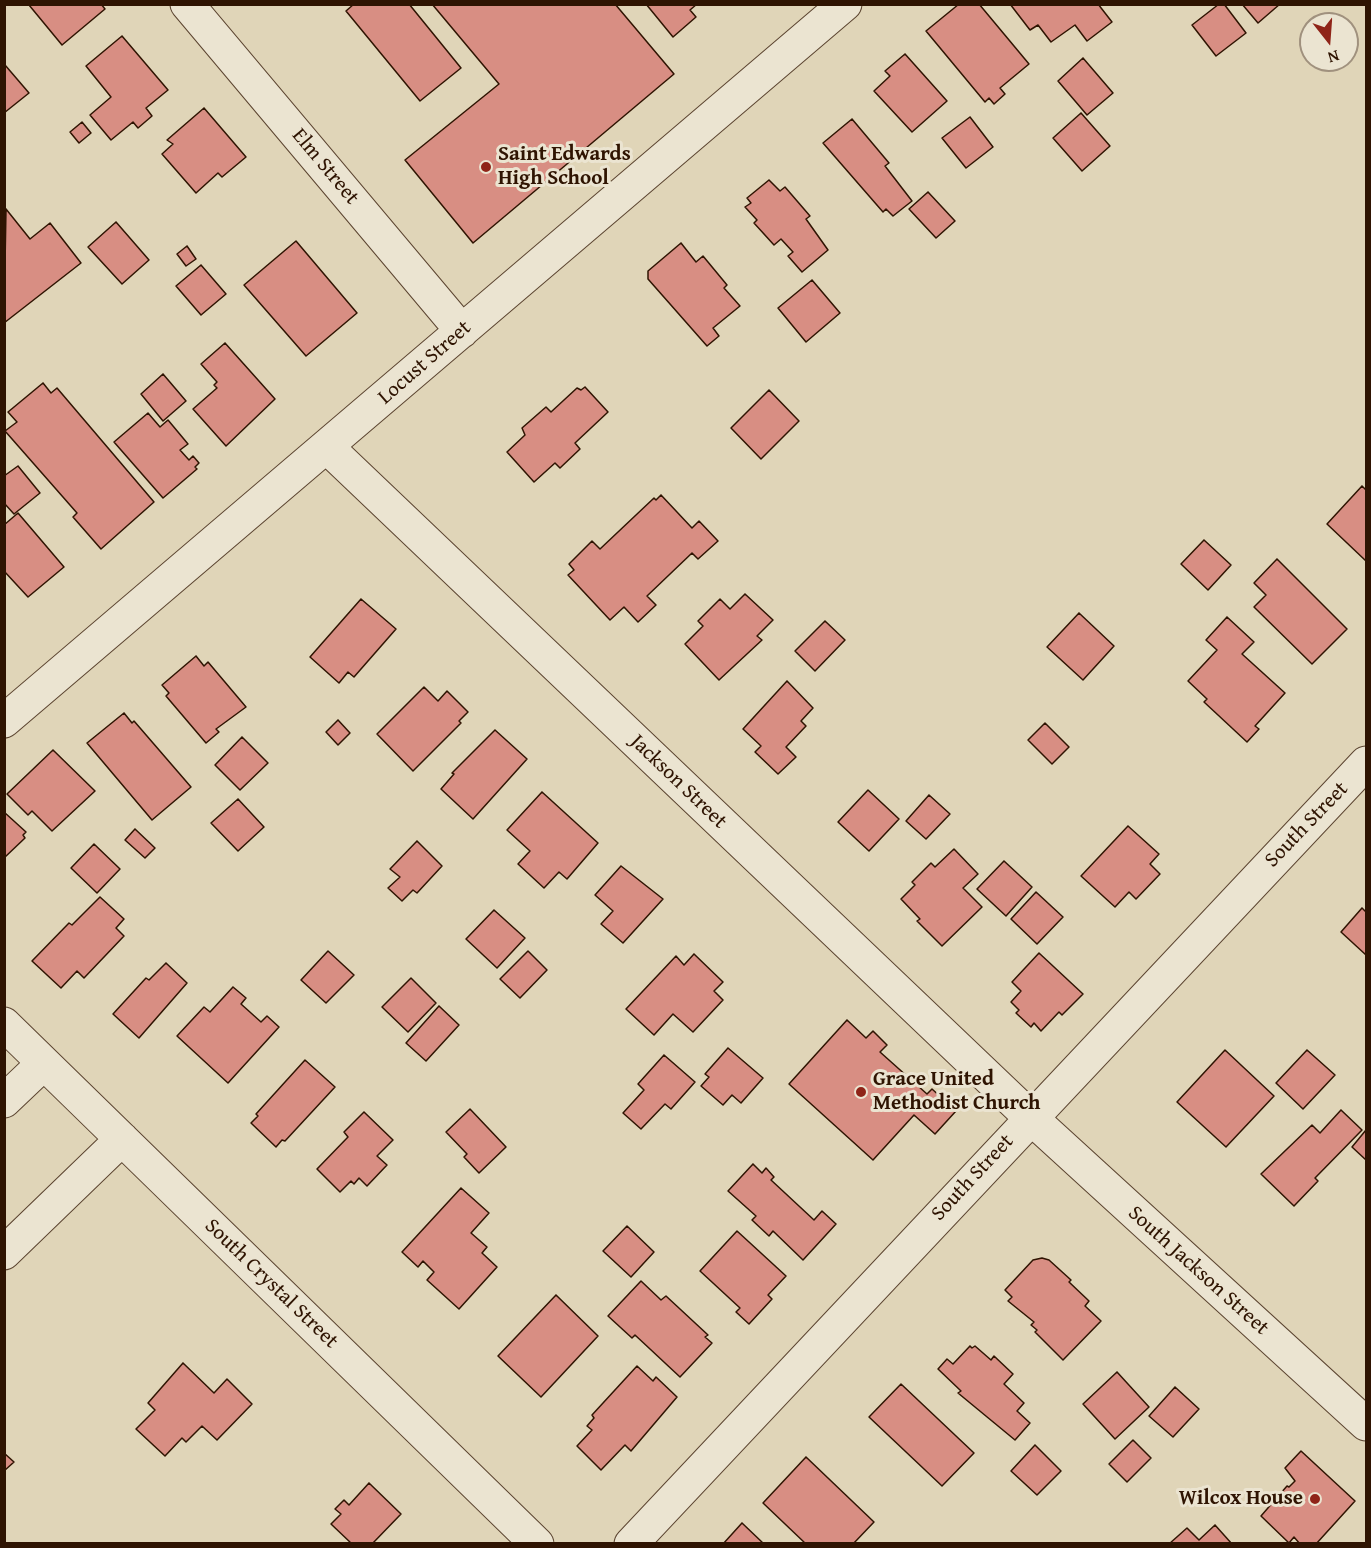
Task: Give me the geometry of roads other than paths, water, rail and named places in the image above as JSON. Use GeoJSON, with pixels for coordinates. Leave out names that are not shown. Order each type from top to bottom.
{"type":"FeatureCollection","features":[{"type":"Feature","properties":{"kind":"street","name":"Elm Street"},"geometry":{"type":"LineString","coordinates":[[186,4],[462,331]]}},
{"type":"Feature","properties":{"kind":"street","name":"Locust Street"},"geometry":{"type":"LineString","coordinates":[[4,721],[845,4]]}},
{"type":"Feature","properties":{"kind":"street","name":"Jackson Street"},"geometry":{"type":"LineString","coordinates":[[327,447],[1030,1118]]}},
{"type":"Feature","properties":{"kind":"street","name":"South Street"},"geometry":{"type":"LineString","coordinates":[[631,1544],[1366,763]]}},
{"type":"Feature","properties":{"kind":"street","name":"South Crystal Street"},"geometry":{"type":"LineString","coordinates":[[4,1024],[537,1544]]}},
{"type":"Feature","properties":{"kind":"street"},"geometry":{"type":"LineString","coordinates":[[4,1101],[44,1063]]}},
{"type":"Feature","properties":{"kind":"street","name":"South Jackson Street"},"geometry":{"type":"LineString","coordinates":[[1030,1118],[1366,1424]]}},
{"type":"Feature","properties":{"kind":"street"},"geometry":{"type":"LineString","coordinates":[[4,1253],[122,1139]]}},
{"type":"Feature","properties":{"kind":"place","name":"Saint Edwards High School"},"geometry":{"type":"Point","coordinates":[486,167]}},
{"type":"Feature","properties":{"kind":"place","name":"Grace United Methodist Church"},"geometry":{"type":"Point","coordinates":[861,1092]}},
{"type":"Feature","properties":{"kind":"place","name":"Wilcox House"},"geometry":{"type":"Point","coordinates":[1315,1499]}}]}
